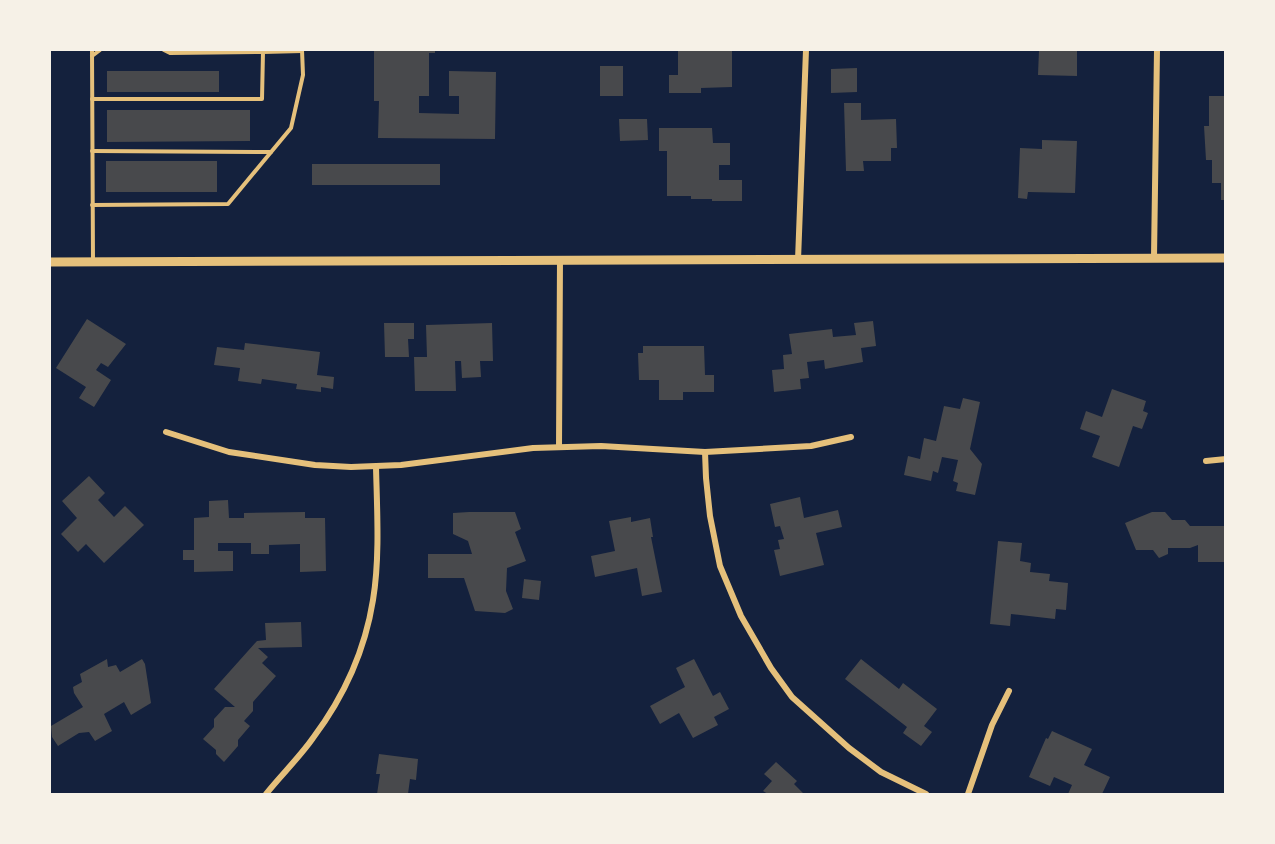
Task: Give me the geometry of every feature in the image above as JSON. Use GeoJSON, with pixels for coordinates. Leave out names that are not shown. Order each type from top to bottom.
{"type":"FeatureCollection","features":[{"type":"Feature","properties":{"kind":"street"},"geometry":{"type":"LineString","coordinates":[[798,260],[806,50]]}},
{"type":"Feature","properties":{"kind":"street"},"geometry":{"type":"LineString","coordinates":[[1154,257],[1157,50]]}},
{"type":"Feature","properties":{"kind":"street"},"geometry":{"type":"LineString","coordinates":[[50,262],[1226,258]]}},
{"type":"Feature","properties":{"kind":"street"},"geometry":{"type":"LineString","coordinates":[[559,447],[560,259]]}},
{"type":"Feature","properties":{"kind":"street"},"geometry":{"type":"LineString","coordinates":[[166,432],[229,452],[315,465],[376,467],[533,448],[601,446],[705,452],[811,446],[851,437]]}},
{"type":"Feature","properties":{"kind":"street"},"geometry":{"type":"LineString","coordinates":[[705,452],[710,516],[720,566],[741,616],[771,668],[792,697],[849,748],[880,772],[926,795]]}},
{"type":"Feature","properties":{"kind":"street"},"geometry":{"type":"LineString","coordinates":[[1206,461],[1226,459]]}},
{"type":"Feature","properties":{"kind":"street"},"geometry":{"type":"LineString","coordinates":[[266,795],[313,739],[333,708],[351,675],[363,641],[374,600],[376,467]]}},
{"type":"Feature","properties":{"kind":"street"},"geometry":{"type":"LineString","coordinates":[[968,795],[992,724],[1009,691]]}},
{"type":"Feature","properties":{"kind":"lane"},"geometry":{"type":"LineString","coordinates":[[92,50],[93,262]]}},
{"type":"Feature","properties":{"kind":"lane"},"geometry":{"type":"LineString","coordinates":[[92,56],[100,50]]}},
{"type":"Feature","properties":{"kind":"lane"},"geometry":{"type":"LineString","coordinates":[[92,205],[228,204],[291,128],[303,75],[302,50],[170,53],[164,50]]}},
{"type":"Feature","properties":{"kind":"lane"},"geometry":{"type":"LineString","coordinates":[[92,99],[262,99],[263,51]]}},
{"type":"Feature","properties":{"kind":"lane"},"geometry":{"type":"LineString","coordinates":[[92,151],[271,152]]}},
{"type":"Feature","properties":{"kind":"building"},"geometry":{"type":"Polygon","coordinates":[[[374,50],[435,50],[435,53],[429,53],[429,96],[419,96],[419,113],[459,114],[459,96],[449,96],[449,71],[496,72],[495,139],[378,138],[379,101],[374,101],[374,50]]]}},
{"type":"Feature","properties":{"kind":"building"},"geometry":{"type":"Polygon","coordinates":[[[678,50],[732,50],[732,87],[701,88],[701,93],[669,93],[669,75],[678,75],[678,50]]]}},
{"type":"Feature","properties":{"kind":"building"},"geometry":{"type":"Polygon","coordinates":[[[1039,50],[1077,50],[1077,76],[1038,75],[1039,50]]]}},
{"type":"Feature","properties":{"kind":"building"},"geometry":{"type":"Polygon","coordinates":[[[600,66],[623,66],[623,96],[600,96],[600,66]]]}},
{"type":"Feature","properties":{"kind":"building"},"geometry":{"type":"Polygon","coordinates":[[[857,68],[857,92],[831,93],[831,69],[857,68]]]}},
{"type":"Feature","properties":{"kind":"building"},"geometry":{"type":"Polygon","coordinates":[[[107,71],[219,71],[219,92],[107,92],[107,71]]]}},
{"type":"Feature","properties":{"kind":"building"},"geometry":{"type":"Polygon","coordinates":[[[1209,96],[1226,96],[1226,200],[1221,200],[1221,183],[1212,183],[1212,160],[1206,160],[1204,126],[1209,126],[1209,96]]]}},
{"type":"Feature","properties":{"kind":"building"},"geometry":{"type":"Polygon","coordinates":[[[844,103],[861,103],[861,120],[896,119],[897,148],[891,148],[891,161],[863,161],[864,171],[846,171],[844,103]]]}},
{"type":"Feature","properties":{"kind":"building"},"geometry":{"type":"Polygon","coordinates":[[[107,110],[250,110],[250,141],[107,142],[107,110]]]}},
{"type":"Feature","properties":{"kind":"building"},"geometry":{"type":"Polygon","coordinates":[[[619,119],[647,119],[648,140],[620,141],[619,119]]]}},
{"type":"Feature","properties":{"kind":"building"},"geometry":{"type":"Polygon","coordinates":[[[659,128],[712,128],[713,143],[730,143],[730,165],[719,165],[719,180],[742,180],[742,201],[712,201],[712,199],[691,199],[691,196],[667,196],[667,151],[659,151],[659,128]]]}},
{"type":"Feature","properties":{"kind":"building"},"geometry":{"type":"Polygon","coordinates":[[[1042,140],[1077,141],[1075,193],[1028,192],[1027,199],[1018,198],[1020,148],[1042,149],[1042,140]]]}},
{"type":"Feature","properties":{"kind":"building"},"geometry":{"type":"Polygon","coordinates":[[[106,161],[217,161],[217,192],[106,192],[106,161]]]}},
{"type":"Feature","properties":{"kind":"building"},"geometry":{"type":"Polygon","coordinates":[[[312,164],[440,164],[440,185],[312,185],[312,164]]]}},
{"type":"Feature","properties":{"kind":"building"},"geometry":{"type":"Polygon","coordinates":[[[87,319],[126,344],[108,367],[101,363],[96,370],[111,380],[94,407],[79,398],[86,387],[56,368],[87,319]]]}},
{"type":"Feature","properties":{"kind":"building"},"geometry":{"type":"Polygon","coordinates":[[[873,321],[876,346],[861,348],[863,362],[825,369],[824,360],[807,362],[809,378],[800,379],[801,389],[774,392],[772,370],[784,369],[783,355],[792,354],[789,334],[832,329],[833,337],[856,335],[854,323],[873,321]]]}},
{"type":"Feature","properties":{"kind":"building"},"geometry":{"type":"Polygon","coordinates":[[[384,323],[414,323],[414,339],[408,339],[409,357],[385,357],[384,323]]]}},
{"type":"Feature","properties":{"kind":"building"},"geometry":{"type":"Polygon","coordinates":[[[492,323],[493,361],[480,361],[481,377],[462,378],[461,361],[455,361],[456,391],[415,391],[414,357],[427,357],[426,325],[492,323]]]}},
{"type":"Feature","properties":{"kind":"building"},"geometry":{"type":"Polygon","coordinates":[[[245,343],[320,352],[317,375],[334,377],[333,389],[321,387],[321,392],[296,389],[297,384],[262,379],[261,384],[238,381],[240,368],[214,365],[217,347],[244,350],[245,343]]]}},
{"type":"Feature","properties":{"kind":"building"},"geometry":{"type":"Polygon","coordinates":[[[643,346],[704,346],[705,375],[714,375],[714,392],[683,392],[683,400],[659,400],[659,380],[639,380],[638,353],[643,353],[643,346]]]}},
{"type":"Feature","properties":{"kind":"building"},"geometry":{"type":"Polygon","coordinates":[[[1112,389],[1146,401],[1143,411],[1148,413],[1142,429],[1133,426],[1119,467],[1092,457],[1100,436],[1080,429],[1086,411],[1102,417],[1112,389]]]}},
{"type":"Feature","properties":{"kind":"building"},"geometry":{"type":"Polygon","coordinates":[[[963,398],[980,402],[970,449],[982,464],[975,495],[956,491],[958,483],[953,481],[958,460],[942,457],[938,473],[933,471],[931,481],[904,475],[908,456],[920,459],[924,438],[936,441],[944,406],[960,409],[963,398]]]}},
{"type":"Feature","properties":{"kind":"building"},"geometry":{"type":"Polygon","coordinates":[[[89,476],[105,493],[98,500],[114,517],[125,506],[144,525],[104,563],[86,544],[78,552],[61,534],[77,518],[62,501],[89,476]]]}},
{"type":"Feature","properties":{"kind":"building"},"geometry":{"type":"Polygon","coordinates":[[[800,497],[804,518],[838,510],[842,527],[816,533],[824,565],[780,576],[774,550],[780,549],[778,540],[784,539],[780,526],[775,527],[770,504],[800,497]]]}},
{"type":"Feature","properties":{"kind":"building"},"geometry":{"type":"Polygon","coordinates":[[[228,500],[229,518],[244,518],[244,513],[305,512],[305,518],[325,518],[326,571],[300,572],[300,544],[269,545],[269,554],[251,554],[251,543],[218,543],[218,551],[233,551],[233,571],[194,572],[194,560],[183,560],[183,550],[194,550],[194,518],[209,517],[209,501],[228,500]]]}},
{"type":"Feature","properties":{"kind":"building"},"geometry":{"type":"Polygon","coordinates":[[[515,512],[521,529],[515,532],[526,561],[507,568],[506,591],[513,609],[505,613],[475,611],[464,578],[428,578],[428,554],[472,554],[468,541],[453,534],[453,513],[515,512]]]}},
{"type":"Feature","properties":{"kind":"building"},"geometry":{"type":"Polygon","coordinates":[[[1152,512],[1165,512],[1172,520],[1185,520],[1190,526],[1226,526],[1226,562],[1198,562],[1198,545],[1190,548],[1168,548],[1168,554],[1159,558],[1153,550],[1136,550],[1125,523],[1152,512]]]}},
{"type":"Feature","properties":{"kind":"building"},"geometry":{"type":"Polygon","coordinates":[[[631,517],[631,522],[650,518],[653,537],[651,537],[662,592],[642,596],[637,568],[595,577],[591,556],[615,551],[609,521],[631,517]]]}},
{"type":"Feature","properties":{"kind":"building"},"geometry":{"type":"Polygon","coordinates":[[[998,541],[1022,543],[1020,561],[1031,563],[1030,572],[1050,574],[1049,581],[1068,583],[1066,610],[1056,609],[1055,619],[1011,614],[1010,626],[990,624],[998,541]]]}},
{"type":"Feature","properties":{"kind":"building"},"geometry":{"type":"Polygon","coordinates":[[[524,579],[541,581],[539,600],[522,598],[524,579]]]}},
{"type":"Feature","properties":{"kind":"building"},"geometry":{"type":"Polygon","coordinates":[[[301,622],[302,647],[258,648],[268,657],[262,663],[276,676],[253,702],[253,711],[244,721],[250,726],[238,740],[238,746],[224,762],[216,754],[216,750],[203,739],[214,727],[214,719],[225,707],[235,707],[214,689],[257,641],[266,640],[265,623],[301,622]]]}},
{"type":"Feature","properties":{"kind":"building"},"geometry":{"type":"Polygon","coordinates":[[[107,659],[108,667],[116,665],[120,672],[142,659],[145,664],[151,703],[131,715],[124,702],[104,714],[112,731],[95,741],[89,732],[79,733],[58,746],[52,737],[51,726],[83,707],[73,687],[82,682],[80,674],[107,659]]]}},
{"type":"Feature","properties":{"kind":"building"},"geometry":{"type":"Polygon","coordinates":[[[694,659],[713,696],[720,692],[729,709],[714,717],[718,725],[693,738],[679,713],[660,724],[650,706],[685,687],[676,668],[694,659]]]}},
{"type":"Feature","properties":{"kind":"building"},"geometry":{"type":"Polygon","coordinates":[[[861,659],[899,689],[903,683],[937,709],[924,726],[932,732],[921,746],[903,733],[907,727],[845,679],[861,659]]]}},
{"type":"Feature","properties":{"kind":"building"},"geometry":{"type":"Polygon","coordinates":[[[1052,731],[1092,749],[1084,765],[1110,777],[1102,794],[1068,794],[1072,785],[1054,777],[1050,786],[1029,777],[1046,738],[1048,739],[1052,731]]]}},
{"type":"Feature","properties":{"kind":"building"},"geometry":{"type":"Polygon","coordinates":[[[379,754],[418,759],[416,780],[410,779],[408,794],[377,794],[380,774],[376,774],[379,754]]]}},
{"type":"Feature","properties":{"kind":"building"},"geometry":{"type":"Polygon","coordinates":[[[776,762],[797,781],[794,784],[804,794],[768,794],[763,791],[772,781],[764,774],[776,762]]]}}]}
